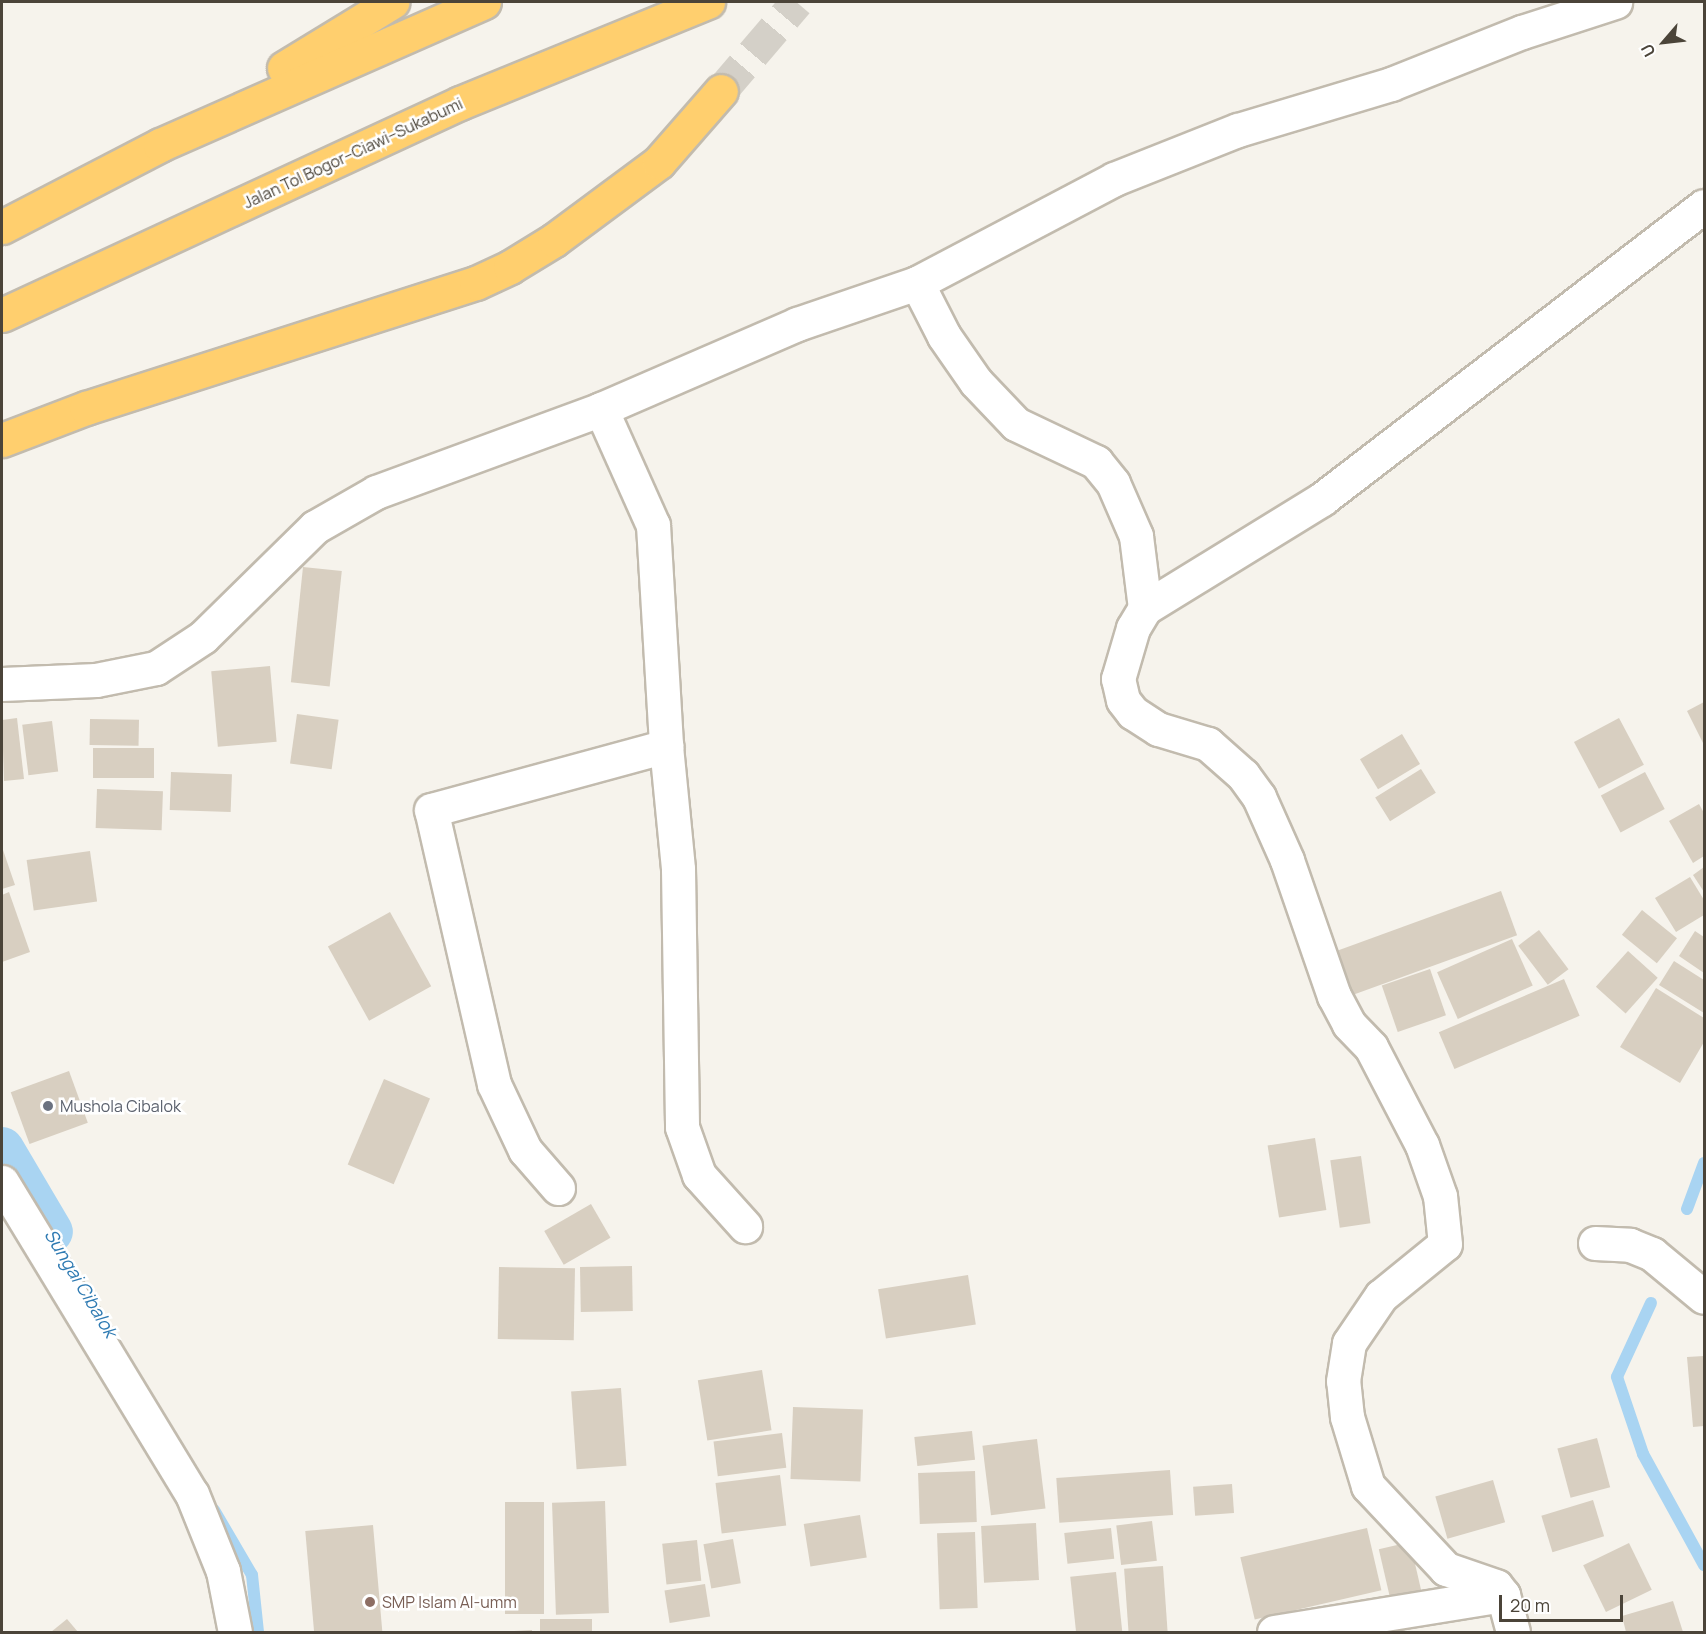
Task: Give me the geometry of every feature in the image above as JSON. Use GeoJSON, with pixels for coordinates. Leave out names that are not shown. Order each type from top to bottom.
{"type":"FeatureCollection","features":[{"type":"Feature","properties":{"kind":"highway"},"geometry":{"type":"LineString","coordinates":[[160,145],[392,2]]}},
{"type":"Feature","properties":{"kind":"highway"},"geometry":{"type":"LineString","coordinates":[[2,227],[160,145],[484,2]]}},
{"type":"Feature","properties":{"kind":"highway","name":"Jalan Tol Bogor–Ciawi–Sukabumi"},"geometry":{"type":"LineString","coordinates":[[2,315],[460,103],[708,2]]}},
{"type":"Feature","properties":{"kind":"highway"},"geometry":{"type":"LineString","coordinates":[[2,439],[86,408],[476,283],[510,267],[659,162],[721,91]]}},
{"type":"Feature","properties":{"kind":"street"},"geometry":{"type":"LineString","coordinates":[[2,684],[96,680],[156,668],[203,637],[285,552],[333,516],[376,492],[601,409],[742,345],[917,283],[1114,179],[1238,130],[1391,84],[1522,32],[1615,2]]}},
{"type":"Feature","properties":{"kind":"street"},"geometry":{"type":"LineString","coordinates":[[1513,1632],[1503,1595],[1496,1586],[1446,1569],[1368,1486],[1352,1444],[1343,1381],[1349,1342],[1381,1296],[1445,1244],[1440,1196],[1409,1115],[1371,1047],[1349,1024],[1334,996],[1287,860],[1259,798],[1223,754],[1190,735],[1158,729],[1132,713],[1123,700],[1118,679],[1134,628],[1145,608],[1322,499],[1704,206]]}},
{"type":"Feature","properties":{"kind":"street"},"geometry":{"type":"LineString","coordinates":[[917,283],[950,345],[976,382],[1016,424],[1096,462],[1113,483],[1136,536],[1145,608]]}},
{"type":"Feature","properties":{"kind":"street"},"geometry":{"type":"LineString","coordinates":[[601,409],[653,525],[666,746],[678,869],[682,1127],[699,1175],[745,1226]]}},
{"type":"Feature","properties":{"kind":"street"},"geometry":{"type":"LineString","coordinates":[[558,1188],[525,1150],[494,1084],[431,810],[666,746]]}},
{"type":"Feature","properties":{"kind":"street"},"geometry":{"type":"LineString","coordinates":[[2,1182],[192,1494],[223,1571],[235,1632]]}},
{"type":"Feature","properties":{"kind":"street"},"geometry":{"type":"LineString","coordinates":[[1595,1243],[1630,1245],[1652,1254],[1674,1268],[1704,1298]]}},
{"type":"Feature","properties":{"kind":"street"},"geometry":{"type":"LineString","coordinates":[[1274,1632],[1503,1595]]}},
{"type":"Feature","properties":{"kind":"building"},"geometry":{"type":"Polygon","coordinates":[[[303,567],[342,571],[330,686],[291,682],[303,567]]]}},
{"type":"Feature","properties":{"kind":"building"},"geometry":{"type":"Polygon","coordinates":[[[270,666],[277,742],[218,747],[211,671],[270,666]]]}},
{"type":"Feature","properties":{"kind":"building"},"geometry":{"type":"Polygon","coordinates":[[[1704,702],[1704,745],[1687,711],[1704,702]]]}},
{"type":"Feature","properties":{"kind":"building"},"geometry":{"type":"Polygon","coordinates":[[[297,714],[339,720],[332,769],[290,764],[297,714]]]}},
{"type":"Feature","properties":{"kind":"building"},"geometry":{"type":"Polygon","coordinates":[[[17,718],[24,779],[4,781],[2,720],[17,718]]]}},
{"type":"Feature","properties":{"kind":"building"},"geometry":{"type":"Polygon","coordinates":[[[1619,718],[1644,765],[1599,789],[1574,742],[1619,718]]]}},
{"type":"Feature","properties":{"kind":"building"},"geometry":{"type":"Polygon","coordinates":[[[90,719],[139,720],[139,746],[90,745],[90,719]]]}},
{"type":"Feature","properties":{"kind":"building"},"geometry":{"type":"Polygon","coordinates":[[[52,721],[58,772],[28,775],[22,725],[52,721]]]}},
{"type":"Feature","properties":{"kind":"building"},"geometry":{"type":"Polygon","coordinates":[[[1402,734],[1420,764],[1378,789],[1360,759],[1402,734]]]}},
{"type":"Feature","properties":{"kind":"building"},"geometry":{"type":"Polygon","coordinates":[[[93,748],[154,748],[154,778],[93,778],[93,748]]]}},
{"type":"Feature","properties":{"kind":"building"},"geometry":{"type":"Polygon","coordinates":[[[1421,769],[1436,793],[1390,821],[1375,798],[1421,769]]]}},
{"type":"Feature","properties":{"kind":"building"},"geometry":{"type":"Polygon","coordinates":[[[171,772],[232,774],[231,812],[170,810],[171,772]]]}},
{"type":"Feature","properties":{"kind":"building"},"geometry":{"type":"Polygon","coordinates":[[[1645,772],[1665,809],[1621,833],[1601,795],[1645,772]]]}},
{"type":"Feature","properties":{"kind":"building"},"geometry":{"type":"Polygon","coordinates":[[[97,789],[163,791],[162,830],[96,828],[97,789]]]}},
{"type":"Feature","properties":{"kind":"building"},"geometry":{"type":"Polygon","coordinates":[[[1699,804],[1704,813],[1704,856],[1693,863],[1669,821],[1699,804]]]}},
{"type":"Feature","properties":{"kind":"building"},"geometry":{"type":"Polygon","coordinates":[[[2,847],[15,885],[2,889],[2,847]]]}},
{"type":"Feature","properties":{"kind":"building"},"geometry":{"type":"Polygon","coordinates":[[[90,851],[97,902],[34,910],[27,860],[90,851]]]}},
{"type":"Feature","properties":{"kind":"building"},"geometry":{"type":"Polygon","coordinates":[[[1704,867],[1704,892],[1693,875],[1704,867]]]}},
{"type":"Feature","properties":{"kind":"building"},"geometry":{"type":"Polygon","coordinates":[[[1690,877],[1704,900],[1704,915],[1676,932],[1655,898],[1690,877]]]}},
{"type":"Feature","properties":{"kind":"building"},"geometry":{"type":"Polygon","coordinates":[[[1501,891],[1517,935],[1350,996],[1334,952],[1501,891]]]}},
{"type":"Feature","properties":{"kind":"building"},"geometry":{"type":"Polygon","coordinates":[[[9,892],[30,952],[2,962],[2,895],[9,892]]]}},
{"type":"Feature","properties":{"kind":"building"},"geometry":{"type":"Polygon","coordinates":[[[1642,910],[1677,938],[1657,963],[1622,935],[1642,910]]]}},
{"type":"Feature","properties":{"kind":"building"},"geometry":{"type":"Polygon","coordinates":[[[390,912],[431,986],[369,1021],[328,946],[390,912]]]}},
{"type":"Feature","properties":{"kind":"building"},"geometry":{"type":"Polygon","coordinates":[[[1539,930],[1568,969],[1548,985],[1518,946],[1539,930]]]}},
{"type":"Feature","properties":{"kind":"building"},"geometry":{"type":"Polygon","coordinates":[[[1695,931],[1704,937],[1704,973],[1679,956],[1695,931]]]}},
{"type":"Feature","properties":{"kind":"building"},"geometry":{"type":"Polygon","coordinates":[[[1512,939],[1533,986],[1458,1019],[1437,972],[1512,939]]]}},
{"type":"Feature","properties":{"kind":"building"},"geometry":{"type":"Polygon","coordinates":[[[1628,951],[1658,978],[1626,1013],[1596,987],[1628,951]]]}},
{"type":"Feature","properties":{"kind":"building"},"geometry":{"type":"Polygon","coordinates":[[[1674,961],[1704,980],[1704,1013],[1659,985],[1674,961]]]}},
{"type":"Feature","properties":{"kind":"building"},"geometry":{"type":"Polygon","coordinates":[[[1430,969],[1446,1015],[1398,1032],[1382,986],[1430,969]]]}},
{"type":"Feature","properties":{"kind":"building"},"geometry":{"type":"Polygon","coordinates":[[[1564,979],[1580,1016],[1454,1069],[1439,1032],[1564,979]]]}},
{"type":"Feature","properties":{"kind":"building"},"geometry":{"type":"Polygon","coordinates":[[[1656,988],[1704,1018],[1704,1042],[1680,1083],[1620,1047],[1656,988]]]}},
{"type":"Feature","properties":{"kind":"building","name":"Mushola Cibalok"},"geometry":{"type":"Polygon","coordinates":[[[69,1071],[88,1123],[30,1144],[11,1092],[69,1071]]]}},
{"type":"Feature","properties":{"kind":"building"},"geometry":{"type":"Polygon","coordinates":[[[384,1079],[430,1099],[394,1184],[348,1165],[384,1079]]]}},
{"type":"Feature","properties":{"kind":"building"},"geometry":{"type":"Polygon","coordinates":[[[1315,1138],[1326,1210],[1279,1218],[1268,1146],[1315,1138]]]}},
{"type":"Feature","properties":{"kind":"building"},"geometry":{"type":"Polygon","coordinates":[[[1361,1156],[1370,1223],[1340,1228],[1330,1160],[1361,1156]]]}},
{"type":"Feature","properties":{"kind":"building"},"geometry":{"type":"Polygon","coordinates":[[[591,1204],[610,1238],[564,1265],[544,1231],[591,1204]]]}},
{"type":"Feature","properties":{"kind":"building"},"geometry":{"type":"Polygon","coordinates":[[[632,1266],[633,1311],[581,1312],[580,1267],[632,1266]]]}},
{"type":"Feature","properties":{"kind":"building"},"geometry":{"type":"Polygon","coordinates":[[[499,1267],[575,1268],[574,1340],[498,1339],[499,1267]]]}},
{"type":"Feature","properties":{"kind":"building"},"geometry":{"type":"Polygon","coordinates":[[[968,1275],[976,1324],[886,1339],[878,1289],[968,1275]]]}},
{"type":"Feature","properties":{"kind":"building"},"geometry":{"type":"Polygon","coordinates":[[[1704,1356],[1704,1426],[1693,1427],[1687,1357],[1704,1356]]]}},
{"type":"Feature","properties":{"kind":"building"},"geometry":{"type":"Polygon","coordinates":[[[762,1370],[772,1430],[707,1440],[698,1380],[762,1370]]]}},
{"type":"Feature","properties":{"kind":"building"},"geometry":{"type":"Polygon","coordinates":[[[621,1388],[626,1466],[577,1469],[571,1391],[621,1388]]]}},
{"type":"Feature","properties":{"kind":"building"},"geometry":{"type":"Polygon","coordinates":[[[793,1407],[863,1409],[860,1481],[790,1479],[793,1407]]]}},
{"type":"Feature","properties":{"kind":"building"},"geometry":{"type":"Polygon","coordinates":[[[972,1431],[975,1460],[917,1466],[914,1437],[972,1431]]]}},
{"type":"Feature","properties":{"kind":"building"},"geometry":{"type":"Polygon","coordinates":[[[782,1433],[786,1468],[718,1476],[714,1441],[782,1433]]]}},
{"type":"Feature","properties":{"kind":"building"},"geometry":{"type":"Polygon","coordinates":[[[1597,1438],[1610,1487],[1571,1498],[1557,1449],[1597,1438]]]}},
{"type":"Feature","properties":{"kind":"building"},"geometry":{"type":"Polygon","coordinates":[[[1037,1439],[1046,1508],[991,1515],[982,1446],[1037,1439]]]}},
{"type":"Feature","properties":{"kind":"building"},"geometry":{"type":"Polygon","coordinates":[[[1170,1470],[1173,1515],[1059,1523],[1056,1478],[1170,1470]]]}},
{"type":"Feature","properties":{"kind":"building"},"geometry":{"type":"Polygon","coordinates":[[[975,1471],[977,1522],[920,1524],[918,1473],[975,1471]]]}},
{"type":"Feature","properties":{"kind":"building"},"geometry":{"type":"Polygon","coordinates":[[[780,1475],[786,1526],[722,1534],[715,1483],[780,1475]]]}},
{"type":"Feature","properties":{"kind":"building"},"geometry":{"type":"Polygon","coordinates":[[[1493,1480],[1505,1522],[1447,1539],[1435,1497],[1493,1480]]]}},
{"type":"Feature","properties":{"kind":"building"},"geometry":{"type":"Polygon","coordinates":[[[1232,1484],[1234,1513],[1195,1516],[1193,1487],[1232,1484]]]}},
{"type":"Feature","properties":{"kind":"building"},"geometry":{"type":"Polygon","coordinates":[[[1593,1500],[1604,1536],[1552,1552],[1541,1516],[1593,1500]]]}},
{"type":"Feature","properties":{"kind":"building"},"geometry":{"type":"Polygon","coordinates":[[[605,1501],[609,1613],[556,1615],[552,1503],[605,1501]]]}},
{"type":"Feature","properties":{"kind":"building"},"geometry":{"type":"Polygon","coordinates":[[[505,1502],[544,1502],[544,1614],[505,1614],[505,1502]]]}},
{"type":"Feature","properties":{"kind":"building"},"geometry":{"type":"Polygon","coordinates":[[[860,1515],[867,1557],[810,1566],[804,1524],[860,1515]]]}},
{"type":"Feature","properties":{"kind":"building"},"geometry":{"type":"Polygon","coordinates":[[[1152,1521],[1157,1561],[1121,1565],[1116,1525],[1152,1521]]]}},
{"type":"Feature","properties":{"kind":"building"},"geometry":{"type":"Polygon","coordinates":[[[1036,1523],[1039,1580],[984,1583],[981,1526],[1036,1523]]]}},
{"type":"Feature","properties":{"kind":"building"},"geometry":{"type":"Polygon","coordinates":[[[373,1525],[382,1632],[314,1632],[305,1531],[373,1525]]]}},
{"type":"Feature","properties":{"kind":"building"},"geometry":{"type":"Polygon","coordinates":[[[1111,1528],[1114,1559],[1067,1564],[1064,1533],[1111,1528]]]}},
{"type":"Feature","properties":{"kind":"building"},"geometry":{"type":"Polygon","coordinates":[[[1367,1528],[1381,1590],[1255,1620],[1240,1557],[1367,1528]]]}},
{"type":"Feature","properties":{"kind":"building"},"geometry":{"type":"Polygon","coordinates":[[[975,1532],[978,1608],[940,1609],[937,1533],[975,1532]]]}},
{"type":"Feature","properties":{"kind":"building"},"geometry":{"type":"Polygon","coordinates":[[[733,1539],[741,1583],[711,1589],[703,1544],[733,1539]]]}},
{"type":"Feature","properties":{"kind":"building"},"geometry":{"type":"Polygon","coordinates":[[[697,1540],[701,1581],[666,1584],[662,1544],[697,1540]]]}},
{"type":"Feature","properties":{"kind":"building"},"geometry":{"type":"Polygon","coordinates":[[[1410,1542],[1423,1599],[1392,1606],[1379,1549],[1410,1542]]]}},
{"type":"Feature","properties":{"kind":"building"},"geometry":{"type":"Polygon","coordinates":[[[1629,1543],[1652,1590],[1606,1612],[1583,1565],[1629,1543]]]}},
{"type":"Feature","properties":{"kind":"building"},"geometry":{"type":"Polygon","coordinates":[[[1163,1566],[1168,1632],[1129,1632],[1124,1569],[1163,1566]]]}},
{"type":"Feature","properties":{"kind":"building"},"geometry":{"type":"Polygon","coordinates":[[[1116,1572],[1122,1632],[1076,1632],[1070,1577],[1116,1572]]]}},
{"type":"Feature","properties":{"kind":"building"},"geometry":{"type":"Polygon","coordinates":[[[705,1584],[710,1617],[670,1623],[665,1590],[705,1584]]]}},
{"type":"Feature","properties":{"kind":"building"},"geometry":{"type":"Polygon","coordinates":[[[1673,1601],[1683,1632],[1626,1632],[1622,1616],[1673,1601]]]}},
{"type":"Feature","properties":{"kind":"building"},"geometry":{"type":"Polygon","coordinates":[[[67,1619],[78,1632],[51,1632],[67,1619]]]}},
{"type":"Feature","properties":{"kind":"building"},"geometry":{"type":"Polygon","coordinates":[[[540,1619],[592,1619],[592,1632],[540,1632],[540,1619]]]}},
{"type":"Feature","properties":{"kind":"building"},"geometry":{"type":"Polygon","coordinates":[[[532,1630],[532,1632],[514,1631],[532,1630]]]}},
{"type":"Feature","properties":{"kind":"waterway","name":"Sungai Cibalok"},"geometry":{"type":"LineString","coordinates":[[2,1149],[51,1232]]}},
{"type":"Feature","properties":{"kind":"waterway"},"geometry":{"type":"LineString","coordinates":[[1687,1209],[1704,1163]]}},
{"type":"Feature","properties":{"kind":"waterway"},"geometry":{"type":"LineString","coordinates":[[1651,1303],[1617,1377],[1643,1454],[1704,1565]]}},
{"type":"Feature","properties":{"kind":"waterway","name":"Sungai Cibalok"},"geometry":{"type":"LineString","coordinates":[[214,1510],[252,1575],[258,1632]]}},
{"type":"Feature","properties":{"kind":"tunnel"},"geometry":{"type":"LineString","coordinates":[[721,91],[797,2]]}},
{"type":"Feature","properties":{"kind":"place","name":"Mushola Cibalok"},"geometry":{"type":"Point","coordinates":[48,1106]}},
{"type":"Feature","properties":{"kind":"place","name":"SMP Islam Al-umm"},"geometry":{"type":"Point","coordinates":[370,1602]}}]}
